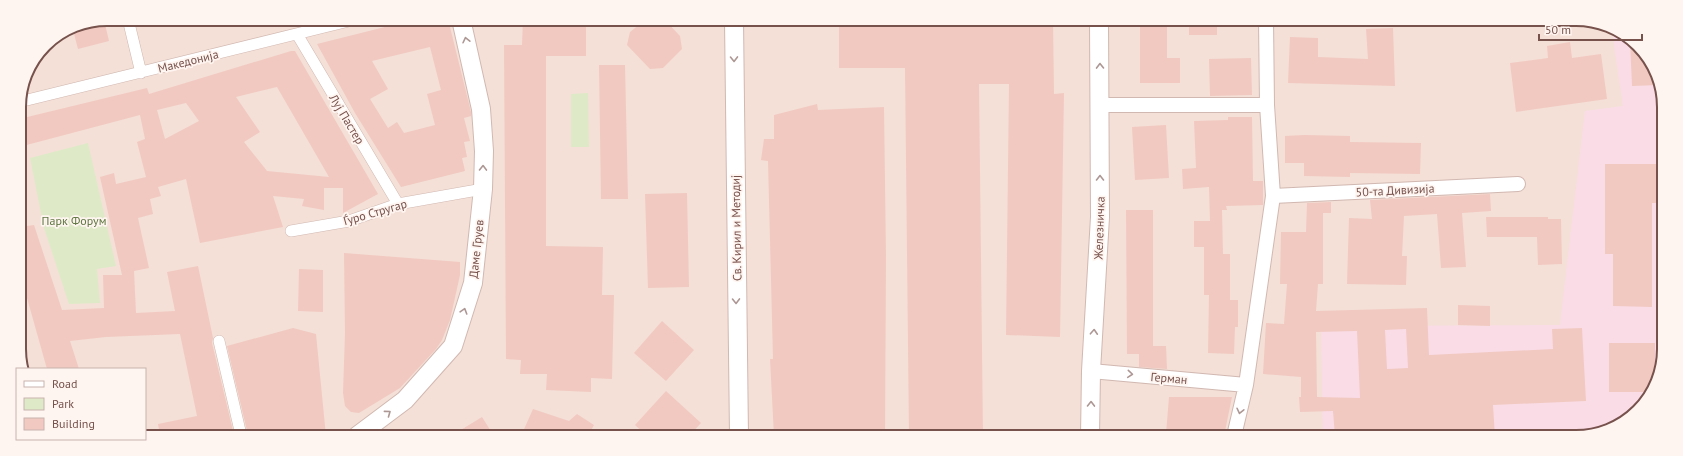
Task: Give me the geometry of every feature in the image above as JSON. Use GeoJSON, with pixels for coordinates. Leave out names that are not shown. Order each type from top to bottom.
{"type":"FeatureCollection","features":[{"type":"Feature","properties":{"kind":"street"},"geometry":{"type":"LineString","coordinates":[[130,26],[140,72]]}},
{"type":"Feature","properties":{"kind":"street","name":"Македонија"},"geometry":{"type":"LineString","coordinates":[[26,100],[329,26]]}},
{"type":"Feature","properties":{"kind":"street","name":"Даме Груев"},"geometry":{"type":"LineString","coordinates":[[365,430],[405,400],[453,346],[473,283],[483,189],[484,151],[481,109],[463,26]]}},
{"type":"Feature","properties":{"kind":"street","name":"Св. Кирил и Методиј"},"geometry":{"type":"LineString","coordinates":[[734,26],[739,430]]}},
{"type":"Feature","properties":{"kind":"street","name":"Железничка"},"geometry":{"type":"LineString","coordinates":[[1090,430],[1091,371],[1100,217],[1099,26]]}},
{"type":"Feature","properties":{"kind":"street"},"geometry":{"type":"LineString","coordinates":[[1235,430],[1246,385],[1273,196],[1267,105],[1266,26]]}},
{"type":"Feature","properties":{"kind":"street","name":"Луј Пастер"},"geometry":{"type":"LineString","coordinates":[[297,34],[398,204]]}},
{"type":"Feature","properties":{"kind":"street"},"geometry":{"type":"LineString","coordinates":[[1100,105],[1267,105]]}},
{"type":"Feature","properties":{"kind":"street","name":"50-та Дивизија"},"geometry":{"type":"LineString","coordinates":[[1273,196],[1518,184]]}},
{"type":"Feature","properties":{"kind":"street","name":"Ѓуро Стругар"},"geometry":{"type":"LineString","coordinates":[[292,231],[349,221],[398,204],[483,189]]}},
{"type":"Feature","properties":{"kind":"street"},"geometry":{"type":"LineString","coordinates":[[219,341],[240,430]]}},
{"type":"Feature","properties":{"kind":"street","name":"Герман"},"geometry":{"type":"LineString","coordinates":[[1091,371],[1246,385]]}},
{"type":"Feature","properties":{"kind":"shaded area"},"geometry":{"type":"Polygon","coordinates":[[[102,26],[1581,26],[1602,30],[1617,37],[1640,58],[1646,66],[1653,81],[1657,102],[1657,354],[1653,375],[1646,390],[1629,410],[1607,424],[1581,430],[146,430],[146,368],[29,368],[26,354],[27,96],[34,71],[50,50],[71,34],[102,26]]]}},
{"type":"Feature","properties":{"kind":"shaded area"},"geometry":{"type":"Polygon","coordinates":[[[1613,35],[1625,43],[1640,58],[1646,66],[1653,81],[1657,102],[1657,354],[1651,380],[1637,402],[1617,419],[1607,424],[1581,430],[1323,430],[1321,326],[1560,325],[1585,111],[1623,106],[1613,35]]]}},
{"type":"Feature","properties":{"kind":"green space"},"geometry":{"type":"Polygon","coordinates":[[[588,93],[589,147],[571,147],[571,94],[588,93]]]}},
{"type":"Feature","properties":{"kind":"green space","name":"Парк Форум"},"geometry":{"type":"Polygon","coordinates":[[[88,143],[116,266],[97,269],[100,303],[69,304],[44,228],[30,158],[88,143]]]}},
{"type":"Feature","properties":{"kind":"building"},"geometry":{"type":"Polygon","coordinates":[[[105,26],[109,41],[78,49],[74,33],[81,30],[105,26]]]}},
{"type":"Feature","properties":{"kind":"building"},"geometry":{"type":"Polygon","coordinates":[[[389,26],[450,26],[471,112],[471,116],[464,118],[470,141],[464,142],[467,157],[462,158],[465,171],[401,187],[355,113],[317,44],[389,26]],[[430,47],[372,61],[388,89],[370,99],[388,128],[397,122],[404,133],[435,125],[427,94],[441,90],[430,47]]]}},
{"type":"Feature","properties":{"kind":"building"},"geometry":{"type":"Polygon","coordinates":[[[523,26],[586,26],[586,56],[546,56],[546,246],[603,247],[602,295],[614,295],[612,379],[591,378],[591,392],[546,390],[547,374],[520,374],[521,360],[506,359],[504,45],[522,45],[523,26]]]}},
{"type":"Feature","properties":{"kind":"building"},"geometry":{"type":"Polygon","coordinates":[[[638,26],[671,26],[680,36],[682,49],[663,68],[650,69],[627,45],[630,32],[638,26]]]}},
{"type":"Feature","properties":{"kind":"building"},"geometry":{"type":"Polygon","coordinates":[[[839,26],[1053,26],[1054,94],[1064,93],[1060,337],[1006,335],[1009,84],[979,84],[983,430],[909,430],[905,68],[839,68],[839,26]]]}},
{"type":"Feature","properties":{"kind":"building"},"geometry":{"type":"Polygon","coordinates":[[[1140,26],[1167,26],[1167,58],[1180,58],[1180,83],[1140,83],[1140,26]]]}},
{"type":"Feature","properties":{"kind":"building"},"geometry":{"type":"Polygon","coordinates":[[[1189,26],[1217,26],[1217,35],[1189,35],[1189,26]]]}},
{"type":"Feature","properties":{"kind":"building"},"geometry":{"type":"Polygon","coordinates":[[[1393,28],[1395,86],[1288,83],[1290,37],[1318,38],[1318,57],[1368,59],[1366,29],[1393,28]]]}},
{"type":"Feature","properties":{"kind":"building"},"geometry":{"type":"Polygon","coordinates":[[[1570,42],[1572,58],[1601,54],[1607,99],[1516,112],[1510,63],[1548,58],[1547,46],[1570,42]]]}},
{"type":"Feature","properties":{"kind":"building"},"geometry":{"type":"Polygon","coordinates":[[[1630,48],[1646,66],[1654,85],[1632,86],[1630,48]]]}},
{"type":"Feature","properties":{"kind":"building"},"geometry":{"type":"Polygon","coordinates":[[[295,51],[378,194],[343,213],[343,188],[324,188],[324,210],[302,206],[304,199],[273,196],[283,227],[200,243],[186,179],[158,187],[161,196],[150,199],[153,214],[138,218],[149,268],[134,271],[136,313],[175,311],[167,272],[198,266],[213,338],[212,343],[233,430],[159,430],[158,424],[197,416],[180,334],[106,337],[70,341],[79,368],[47,368],[26,294],[26,226],[34,225],[62,310],[104,308],[103,275],[122,275],[100,177],[114,173],[116,184],[146,177],[137,142],[145,139],[140,115],[26,145],[26,117],[147,88],[149,94],[295,51]],[[277,87],[236,97],[260,132],[244,142],[267,171],[329,177],[277,87]],[[186,103],[157,110],[165,139],[199,121],[186,103]]]}},
{"type":"Feature","properties":{"kind":"building"},"geometry":{"type":"Polygon","coordinates":[[[1251,58],[1252,95],[1210,96],[1209,59],[1251,58]]]}},
{"type":"Feature","properties":{"kind":"building"},"geometry":{"type":"Polygon","coordinates":[[[599,65],[625,65],[628,199],[601,199],[599,65]]]}},
{"type":"Feature","properties":{"kind":"building"},"geometry":{"type":"Polygon","coordinates":[[[817,104],[818,110],[884,107],[886,258],[885,430],[774,430],[770,359],[773,359],[768,161],[761,160],[764,139],[774,139],[774,115],[817,104]]]}},
{"type":"Feature","properties":{"kind":"building"},"geometry":{"type":"Polygon","coordinates":[[[1228,117],[1252,117],[1253,181],[1263,181],[1263,205],[1226,206],[1227,210],[1222,210],[1223,254],[1230,254],[1230,300],[1238,300],[1238,327],[1235,327],[1234,354],[1208,353],[1209,295],[1204,295],[1204,247],[1194,247],[1194,221],[1210,221],[1209,187],[1183,189],[1182,169],[1196,168],[1194,121],[1228,120],[1228,117]]]}},
{"type":"Feature","properties":{"kind":"building"},"geometry":{"type":"Polygon","coordinates":[[[1166,125],[1169,178],[1135,180],[1132,127],[1166,125]]]}},
{"type":"Feature","properties":{"kind":"building"},"geometry":{"type":"Polygon","coordinates":[[[1285,136],[1350,136],[1350,142],[1421,143],[1420,174],[1350,173],[1350,177],[1304,176],[1304,163],[1285,163],[1285,136]]]}},
{"type":"Feature","properties":{"kind":"building"},"geometry":{"type":"Polygon","coordinates":[[[1605,164],[1657,164],[1657,203],[1652,203],[1652,307],[1613,306],[1613,254],[1605,254],[1605,164]]]}},
{"type":"Feature","properties":{"kind":"building"},"geometry":{"type":"Polygon","coordinates":[[[687,193],[689,287],[648,288],[645,194],[687,193]]]}},
{"type":"Feature","properties":{"kind":"building"},"geometry":{"type":"Polygon","coordinates":[[[1490,194],[1491,211],[1462,213],[1466,267],[1441,268],[1437,214],[1404,216],[1402,256],[1407,256],[1406,285],[1347,284],[1349,218],[1372,219],[1370,200],[1490,194]]]}},
{"type":"Feature","properties":{"kind":"building"},"geometry":{"type":"Polygon","coordinates":[[[1331,202],[1331,213],[1323,213],[1323,284],[1318,284],[1316,311],[1427,308],[1429,355],[1553,349],[1552,329],[1582,328],[1586,401],[1493,405],[1495,430],[1334,430],[1333,411],[1300,412],[1299,397],[1301,397],[1301,377],[1263,374],[1266,323],[1284,324],[1287,284],[1280,284],[1281,232],[1306,232],[1307,203],[1331,202]],[[1406,329],[1385,330],[1387,369],[1408,368],[1406,329]],[[1357,331],[1316,332],[1317,397],[1360,398],[1357,331]]]}},
{"type":"Feature","properties":{"kind":"building"},"geometry":{"type":"Polygon","coordinates":[[[1126,210],[1153,210],[1153,346],[1166,346],[1167,369],[1139,367],[1139,354],[1127,354],[1126,210]]]}},
{"type":"Feature","properties":{"kind":"building"},"geometry":{"type":"Polygon","coordinates":[[[1486,217],[1548,217],[1548,219],[1561,219],[1562,264],[1538,265],[1537,237],[1487,237],[1486,217]]]}},
{"type":"Feature","properties":{"kind":"building"},"geometry":{"type":"Polygon","coordinates":[[[344,253],[460,262],[460,275],[450,320],[442,340],[436,349],[400,388],[359,413],[351,412],[345,406],[343,393],[345,333],[344,253]]]}},
{"type":"Feature","properties":{"kind":"building"},"geometry":{"type":"Polygon","coordinates":[[[299,269],[323,270],[323,312],[298,311],[299,269]]]}},
{"type":"Feature","properties":{"kind":"building"},"geometry":{"type":"Polygon","coordinates":[[[1458,305],[1490,306],[1490,326],[1458,325],[1458,305]]]}},
{"type":"Feature","properties":{"kind":"building"},"geometry":{"type":"Polygon","coordinates":[[[662,321],[694,350],[666,381],[634,353],[662,321]]]}},
{"type":"Feature","properties":{"kind":"building"},"geometry":{"type":"Polygon","coordinates":[[[293,328],[316,334],[325,430],[247,430],[227,346],[293,328]]]}},
{"type":"Feature","properties":{"kind":"building"},"geometry":{"type":"Polygon","coordinates":[[[1609,343],[1655,343],[1655,365],[1653,375],[1644,392],[1609,392],[1609,343]]]}},
{"type":"Feature","properties":{"kind":"building"},"geometry":{"type":"Polygon","coordinates":[[[666,391],[701,423],[695,430],[640,430],[635,425],[666,391]]]}},
{"type":"Feature","properties":{"kind":"building"},"geometry":{"type":"Polygon","coordinates":[[[1169,397],[1232,397],[1225,430],[1166,430],[1169,397]]]}},
{"type":"Feature","properties":{"kind":"building"},"geometry":{"type":"Polygon","coordinates":[[[533,409],[569,421],[577,414],[594,425],[591,430],[524,430],[533,409]]]}},
{"type":"Feature","properties":{"kind":"building"},"geometry":{"type":"Polygon","coordinates":[[[482,417],[490,430],[461,430],[482,417]]]}}]}
